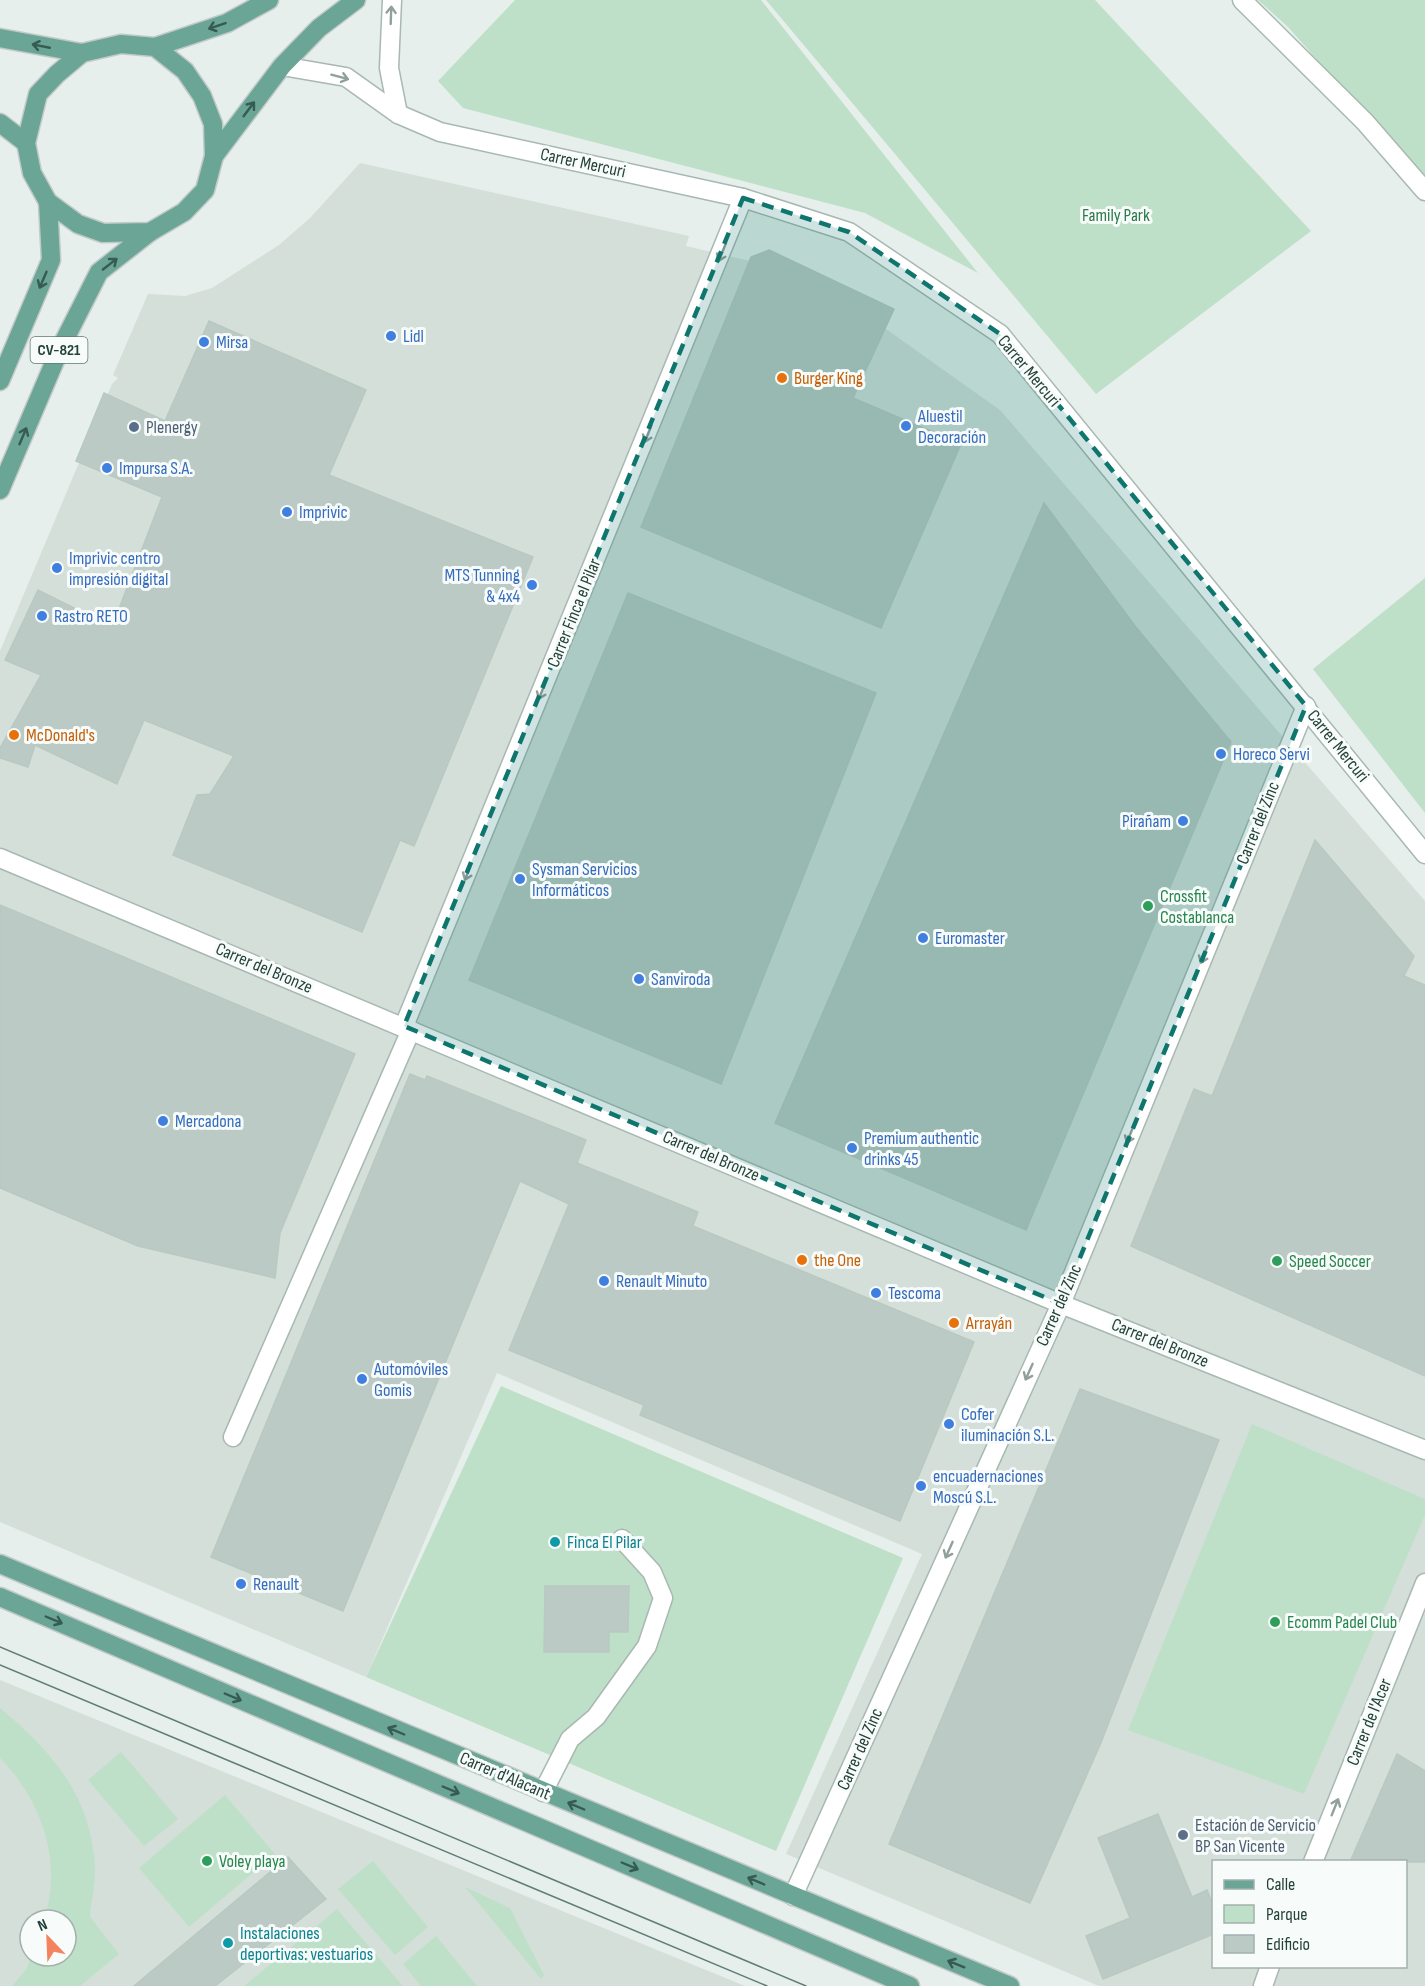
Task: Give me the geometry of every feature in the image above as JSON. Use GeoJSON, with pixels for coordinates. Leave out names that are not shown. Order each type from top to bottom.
{"type":"FeatureCollection","features":[{"type":"Feature","properties":{"kind":"main road","name":"CV-821"},"geometry":{"type":"LineString","coordinates":[[0,38],[82,53],[121,44],[155,48],[227,23],[269,0]]}},
{"type":"Feature","properties":{"kind":"main road","name":"CV-821"},"geometry":{"type":"LineString","coordinates":[[214,156],[282,66],[318,28],[356,0]]}},
{"type":"Feature","properties":{"kind":"main road","name":"CV-821"},"geometry":{"type":"LineString","coordinates":[[0,490],[60,349],[99,272],[150,232],[184,212],[206,190],[214,156],[213,124],[202,96],[185,70],[155,48]]}},
{"type":"Feature","properties":{"kind":"main road","name":"CV-821"},"geometry":{"type":"LineString","coordinates":[[82,53],[38,94],[26,143],[32,173],[48,202],[78,224],[103,234],[150,232]]}},
{"type":"Feature","properties":{"kind":"main road"},"geometry":{"type":"LineString","coordinates":[[0,123],[26,143]]}},
{"type":"Feature","properties":{"kind":"main road","name":"CV-821"},"geometry":{"type":"LineString","coordinates":[[0,381],[51,260],[48,202]]}},
{"type":"Feature","properties":{"kind":"main road","name":"Carrer d'Alacant"},"geometry":{"type":"LineString","coordinates":[[0,1564],[1010,1986]]}},
{"type":"Feature","properties":{"kind":"main road","name":"Carrer d'Alacant"},"geometry":{"type":"LineString","coordinates":[[0,1597],[910,1986]]}},
{"type":"Feature","properties":{"kind":"street"},"geometry":{"type":"LineString","coordinates":[[392,0],[389,68],[398,114]]}},
{"type":"Feature","properties":{"kind":"street"},"geometry":{"type":"LineString","coordinates":[[1242,0],[1365,122],[1425,191]]}},
{"type":"Feature","properties":{"kind":"street","name":"Carrer Mercuri"},"geometry":{"type":"LineString","coordinates":[[282,66],[346,77],[398,114],[440,132],[743,198],[849,232],[1000,334],[1425,854]]}},
{"type":"Feature","properties":{"kind":"street","name":"Carrer Finca el Pilar"},"geometry":{"type":"LineString","coordinates":[[232,1437],[408,1028],[743,198]]}},
{"type":"Feature","properties":{"kind":"street","name":"Carrer del Zinc"},"geometry":{"type":"LineString","coordinates":[[793,1896],[1061,1304],[1306,706]]}},
{"type":"Feature","properties":{"kind":"street","name":"Carrer del Bronze"},"geometry":{"type":"LineString","coordinates":[[0,858],[1061,1304],[1425,1450]]}},
{"type":"Feature","properties":{"kind":"street"},"geometry":{"type":"LineString","coordinates":[[543,1792],[570,1739],[596,1717],[647,1646],[663,1598],[652,1572],[622,1539]]}},
{"type":"Feature","properties":{"kind":"street","name":"Carrer de l'Acer"},"geometry":{"type":"LineString","coordinates":[[1314,1860],[1425,1583]]}},
{"type":"Feature","properties":{"kind":"street"},"geometry":{"type":"LineString","coordinates":[[1263,1986],[1269,1968]]}},
{"type":"Feature","properties":{"kind":"highlighted area"},"geometry":{"type":"Polygon","coordinates":[[[743,198],[849,232],[1000,334],[1306,706],[1061,1304],[404,1026],[743,198]]]}},
{"type":"Feature","properties":{"kind":"shaded area"},"geometry":{"type":"Polygon","coordinates":[[[360,163],[689,236],[686,246],[810,275],[1000,410],[1425,901],[1425,1986],[1099,1986],[786,1854],[922,1554],[497,1373],[366,1677],[0,1522],[0,651],[112,384],[118,378],[113,375],[148,294],[185,296],[212,288],[279,245],[310,218],[360,163]]]}},
{"type":"Feature","properties":{"kind":"shaded area"},"geometry":{"type":"Polygon","coordinates":[[[0,1680],[745,1986],[0,1986],[0,1680]]]}},
{"type":"Feature","properties":{"kind":"green space"},"geometry":{"type":"Polygon","coordinates":[[[515,0],[761,0],[978,273],[865,213],[463,108],[438,81],[515,0]]]}},
{"type":"Feature","properties":{"kind":"green space","name":"Family Park"},"geometry":{"type":"Polygon","coordinates":[[[766,0],[1095,0],[1311,231],[1096,394],[766,0]]]}},
{"type":"Feature","properties":{"kind":"green space"},"geometry":{"type":"Polygon","coordinates":[[[1258,0],[1425,0],[1425,182],[1288,27],[1258,0]]]}},
{"type":"Feature","properties":{"kind":"green space"},"geometry":{"type":"Polygon","coordinates":[[[1425,578],[1425,813],[1313,669],[1425,578]]]}},
{"type":"Feature","properties":{"kind":"green space"},"geometry":{"type":"Polygon","coordinates":[[[501,1386],[903,1558],[776,1851],[366,1677],[501,1386]]]}},
{"type":"Feature","properties":{"kind":"green space","name":"Ecomm Padel Club"},"geometry":{"type":"Polygon","coordinates":[[[1252,1424],[1425,1499],[1425,1515],[1304,1794],[1128,1730],[1252,1424]]]}},
{"type":"Feature","properties":{"kind":"green space"},"geometry":{"type":"Polygon","coordinates":[[[0,1708],[52,1758],[66,1777],[86,1818],[95,1866],[90,1917],[119,1954],[80,1986],[12,1986],[27,1968],[78,1968],[78,1908],[47,1908],[51,1876],[50,1855],[45,1833],[27,1793],[0,1758],[0,1708]]]}},
{"type":"Feature","properties":{"kind":"green space"},"geometry":{"type":"Polygon","coordinates":[[[121,1752],[178,1819],[144,1846],[88,1780],[121,1752]]]}},
{"type":"Feature","properties":{"kind":"green space","name":"Voley playa"},"geometry":{"type":"Polygon","coordinates":[[[225,1795],[275,1854],[189,1927],[139,1868],[225,1795]]]}},
{"type":"Feature","properties":{"kind":"green space"},"geometry":{"type":"Polygon","coordinates":[[[373,1861],[428,1927],[395,1955],[338,1889],[373,1861]]]}},
{"type":"Feature","properties":{"kind":"green space"},"geometry":{"type":"Polygon","coordinates":[[[465,1887],[510,1908],[544,1975],[541,1979],[465,1887]]]}},
{"type":"Feature","properties":{"kind":"green space"},"geometry":{"type":"Polygon","coordinates":[[[337,1909],[403,1986],[244,1986],[337,1909]]]}},
{"type":"Feature","properties":{"kind":"green space"},"geometry":{"type":"Polygon","coordinates":[[[436,1936],[477,1986],[421,1986],[403,1964],[436,1936]]]}},
{"type":"Feature","properties":{"kind":"building","name":"Burger King"},"geometry":{"type":"Polygon","coordinates":[[[769,250],[894,309],[853,398],[961,444],[881,628],[641,527],[751,257],[769,250]]]}},
{"type":"Feature","properties":{"kind":"building"},"geometry":{"type":"Polygon","coordinates":[[[209,321],[366,390],[329,475],[533,557],[414,846],[400,840],[362,932],[173,855],[197,795],[210,794],[234,756],[144,720],[117,784],[35,745],[28,767],[0,758],[0,748],[41,675],[5,660],[38,590],[112,627],[162,497],[76,461],[104,393],[165,421],[209,321]]]}},
{"type":"Feature","properties":{"kind":"building"},"geometry":{"type":"Polygon","coordinates":[[[1044,503],[1135,626],[1231,742],[1026,1230],[775,1123],[1044,503]]]}},
{"type":"Feature","properties":{"kind":"building"},"geometry":{"type":"Polygon","coordinates":[[[628,593],[876,693],[721,1084],[469,980],[628,593]]]}},
{"type":"Feature","properties":{"kind":"building"},"geometry":{"type":"Polygon","coordinates":[[[1315,840],[1414,956],[1404,976],[1425,985],[1425,1376],[1131,1246],[1194,1089],[1212,1096],[1315,840]]]}},
{"type":"Feature","properties":{"kind":"building","name":"Mercadona"},"geometry":{"type":"Polygon","coordinates":[[[0,905],[355,1054],[280,1233],[275,1278],[138,1246],[0,1188],[0,905]]]}},
{"type":"Feature","properties":{"kind":"building"},"geometry":{"type":"Polygon","coordinates":[[[410,1074],[425,1080],[427,1076],[586,1140],[577,1163],[698,1212],[693,1226],[974,1342],[900,1521],[640,1415],[644,1405],[509,1350],[569,1204],[520,1181],[343,1611],[211,1557],[410,1074]]]}},
{"type":"Feature","properties":{"kind":"building"},"geometry":{"type":"Polygon","coordinates":[[[1080,1389],[1219,1440],[1100,1745],[1030,1903],[889,1844],[1080,1389]]]}},
{"type":"Feature","properties":{"kind":"building","name":"Finca El Pilar"},"geometry":{"type":"Polygon","coordinates":[[[545,1586],[629,1586],[628,1632],[609,1632],[609,1652],[544,1652],[545,1586]]]}},
{"type":"Feature","properties":{"kind":"building"},"geometry":{"type":"Polygon","coordinates":[[[1397,1754],[1425,1771],[1425,1862],[1351,1860],[1397,1754]]]}},
{"type":"Feature","properties":{"kind":"building"},"geometry":{"type":"Polygon","coordinates":[[[1158,1814],[1192,1897],[1207,1890],[1212,1902],[1212,1935],[1103,1979],[1086,1936],[1130,1918],[1098,1838],[1158,1814]]]}},
{"type":"Feature","properties":{"kind":"building","name":"Instalaciones deportivas: vestuarios"},"geometry":{"type":"Polygon","coordinates":[[[288,1857],[326,1899],[215,1986],[134,1986],[288,1857]]]}},
{"type":"Feature","properties":{"kind":"tram line"},"geometry":{"type":"LineString","coordinates":[[0,1647],[806,1986]]}},
{"type":"Feature","properties":{"kind":"tram line"},"geometry":{"type":"LineString","coordinates":[[0,1665],[767,1986]]}},
{"type":"Feature","properties":{"kind":"place","name":"Lidl"},"geometry":{"type":"Point","coordinates":[391,336]}},
{"type":"Feature","properties":{"kind":"place","name":"Mirsa"},"geometry":{"type":"Point","coordinates":[204,342]}},
{"type":"Feature","properties":{"kind":"place","name":"Burger King"},"geometry":{"type":"Point","coordinates":[782,378]}},
{"type":"Feature","properties":{"kind":"place","name":"Aluestil Decoración"},"geometry":{"type":"Point","coordinates":[906,426]}},
{"type":"Feature","properties":{"kind":"place","name":"Plenergy"},"geometry":{"type":"Point","coordinates":[134,427]}},
{"type":"Feature","properties":{"kind":"place","name":"Impursa S.A."},"geometry":{"type":"Point","coordinates":[107,468]}},
{"type":"Feature","properties":{"kind":"place","name":"Imprivic"},"geometry":{"type":"Point","coordinates":[287,512]}},
{"type":"Feature","properties":{"kind":"place","name":"Imprivic centro impresión digital"},"geometry":{"type":"Point","coordinates":[57,568]}},
{"type":"Feature","properties":{"kind":"place","name":"MTS Tunning & 4x4"},"geometry":{"type":"Point","coordinates":[532,585]}},
{"type":"Feature","properties":{"kind":"place","name":"Rastro RETO"},"geometry":{"type":"Point","coordinates":[42,616]}},
{"type":"Feature","properties":{"kind":"place","name":"McDonald's"},"geometry":{"type":"Point","coordinates":[14,735]}},
{"type":"Feature","properties":{"kind":"place","name":"Horeco Servi"},"geometry":{"type":"Point","coordinates":[1221,754]}},
{"type":"Feature","properties":{"kind":"place","name":"Pirañam"},"geometry":{"type":"Point","coordinates":[1183,821]}},
{"type":"Feature","properties":{"kind":"place","name":"Sysman Servicios Informáticos"},"geometry":{"type":"Point","coordinates":[520,879]}},
{"type":"Feature","properties":{"kind":"place","name":"Crossfit Costablanca"},"geometry":{"type":"Point","coordinates":[1148,906]}},
{"type":"Feature","properties":{"kind":"place","name":"Euromaster"},"geometry":{"type":"Point","coordinates":[923,938]}},
{"type":"Feature","properties":{"kind":"place","name":"Sanviroda"},"geometry":{"type":"Point","coordinates":[639,979]}},
{"type":"Feature","properties":{"kind":"place","name":"Mercadona"},"geometry":{"type":"Point","coordinates":[163,1121]}},
{"type":"Feature","properties":{"kind":"place","name":"Premium authentic drinks 45"},"geometry":{"type":"Point","coordinates":[852,1148]}},
{"type":"Feature","properties":{"kind":"place","name":"the One"},"geometry":{"type":"Point","coordinates":[802,1260]}},
{"type":"Feature","properties":{"kind":"place","name":"Speed Soccer"},"geometry":{"type":"Point","coordinates":[1277,1261]}},
{"type":"Feature","properties":{"kind":"place","name":"Renault Minuto"},"geometry":{"type":"Point","coordinates":[604,1281]}},
{"type":"Feature","properties":{"kind":"place","name":"Tescoma"},"geometry":{"type":"Point","coordinates":[876,1293]}},
{"type":"Feature","properties":{"kind":"place","name":"Arrayán"},"geometry":{"type":"Point","coordinates":[954,1323]}},
{"type":"Feature","properties":{"kind":"place","name":"Automóviles Gomis"},"geometry":{"type":"Point","coordinates":[362,1379]}},
{"type":"Feature","properties":{"kind":"place","name":"Cofer iluminación S.L."},"geometry":{"type":"Point","coordinates":[949,1424]}},
{"type":"Feature","properties":{"kind":"place","name":"encuadernaciones Moscú S.L."},"geometry":{"type":"Point","coordinates":[921,1486]}},
{"type":"Feature","properties":{"kind":"place","name":"Finca El Pilar"},"geometry":{"type":"Point","coordinates":[555,1542]}},
{"type":"Feature","properties":{"kind":"place","name":"Renault"},"geometry":{"type":"Point","coordinates":[241,1584]}},
{"type":"Feature","properties":{"kind":"place","name":"Ecomm Padel Club"},"geometry":{"type":"Point","coordinates":[1275,1622]}},
{"type":"Feature","properties":{"kind":"place","name":"Estación de Servicio BP San Vicente"},"geometry":{"type":"Point","coordinates":[1183,1835]}},
{"type":"Feature","properties":{"kind":"place","name":"Voley playa"},"geometry":{"type":"Point","coordinates":[207,1861]}},
{"type":"Feature","properties":{"kind":"place","name":"Instalaciones deportivas: vestuarios"},"geometry":{"type":"Point","coordinates":[228,1943]}}]}
